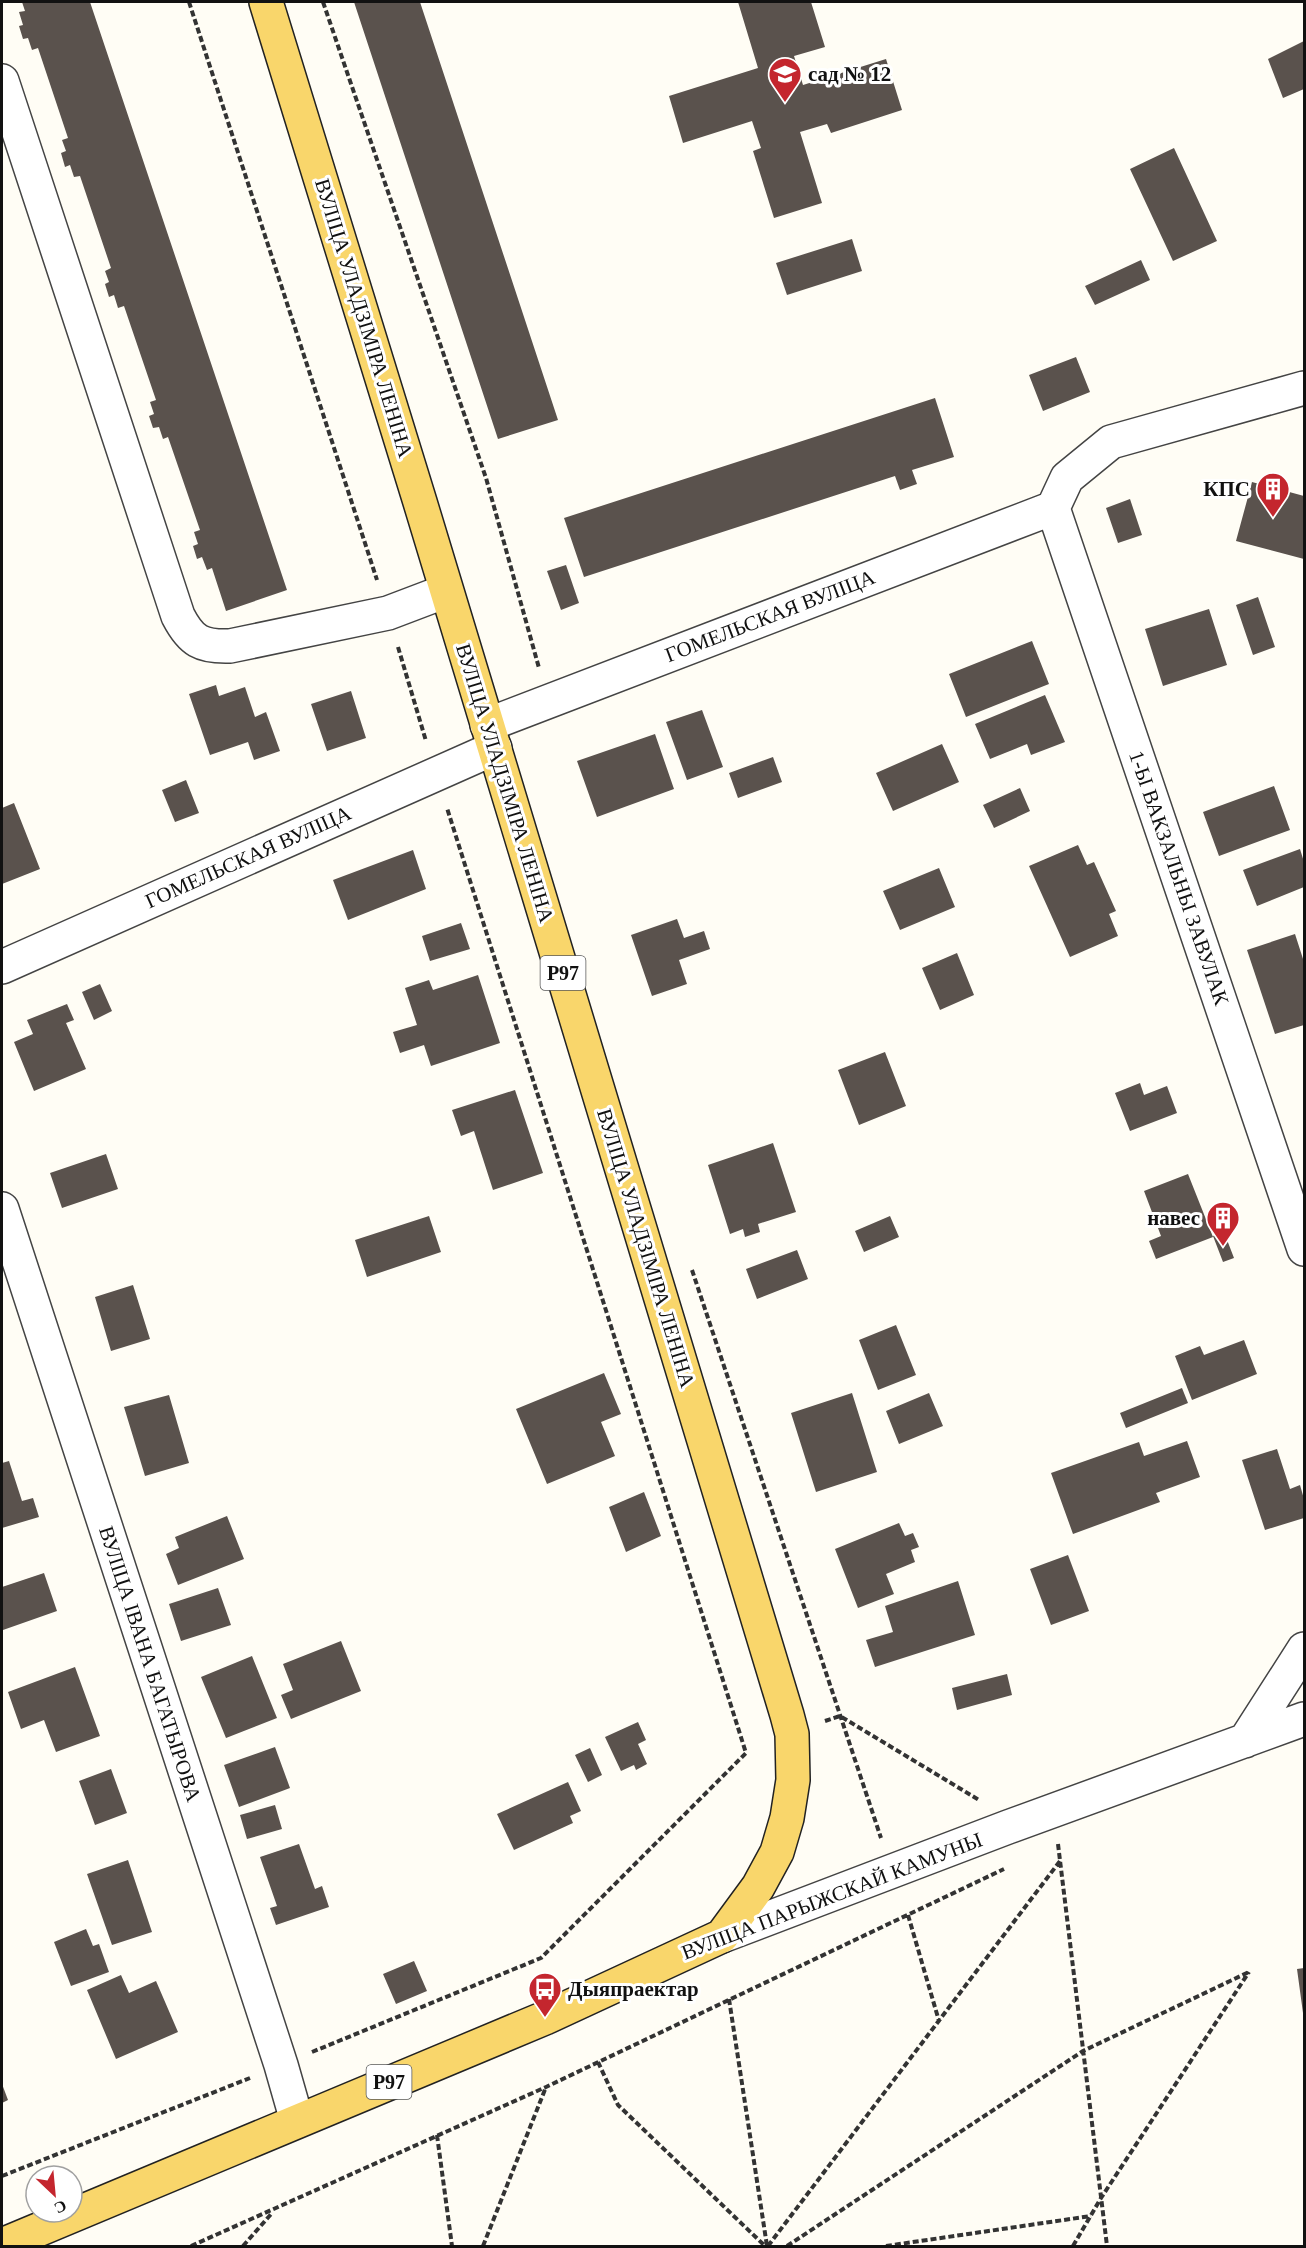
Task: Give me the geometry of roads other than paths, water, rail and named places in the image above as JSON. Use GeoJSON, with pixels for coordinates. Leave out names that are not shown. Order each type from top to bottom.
{"type":"FeatureCollection","features":[{"type":"Feature","properties":{"kind":"main road","name":"ВУЛІЦА УЛАДЗІМІРА ЛЕНІНА"},"geometry":{"type":"LineString","coordinates":[[266,2],[491,736],[792,1734],[793,1780],[787,1818],[777,1852],[758,1887],[722,1936]]}},
{"type":"Feature","properties":{"kind":"main road","name":"ВУЛІЦА ПАРЫЖСКАЙ КАМУНЫ"},"geometry":{"type":"LineString","coordinates":[[2,2245],[54,2235],[297,2121],[545,2018],[722,1936]]}},
{"type":"Feature","properties":{"kind":"street"},"geometry":{"type":"LineString","coordinates":[[2,81],[178,616],[185,630],[204,645],[230,646],[388,613],[446,591]]}},
{"type":"Feature","properties":{"kind":"street"},"geometry":{"type":"LineString","coordinates":[[1053,508],[1067,478],[1111,442],[1301,391],[1305,388]]}},
{"type":"Feature","properties":{"kind":"street","name":"ГОМЕЛЬСКАЯ ВУЛІЦА"},"geometry":{"type":"LineString","coordinates":[[2,967],[436,774],[491,736],[548,701],[1053,508]]}},
{"type":"Feature","properties":{"kind":"street","name":"1-Ы ВАКЗАЛЬНЫ ЗАВУЛАК"},"geometry":{"type":"LineString","coordinates":[[1053,508],[1305,1249]]}},
{"type":"Feature","properties":{"kind":"street","name":"ВУЛІЦА ІВАНА БАГАТЫРОВА"},"geometry":{"type":"LineString","coordinates":[[2,1209],[281,2065],[297,2121]]}},
{"type":"Feature","properties":{"kind":"street"},"geometry":{"type":"LineString","coordinates":[[1245,1741],[1305,1649]]}},
{"type":"Feature","properties":{"kind":"street","name":"ВУЛІЦА ПАРЫЖСКАЙ КАМУНЫ"},"geometry":{"type":"LineString","coordinates":[[722,1936],[1008,1827],[1305,1719]]}},
{"type":"Feature","properties":{"kind":"place","name":"сад № 12"},"geometry":{"type":"Point","coordinates":[785,103]}},
{"type":"Feature","properties":{"kind":"place","name":"КПС"},"geometry":{"type":"Point","coordinates":[1273,518]}},
{"type":"Feature","properties":{"kind":"place","name":"навес"},"geometry":{"type":"Point","coordinates":[1223,1247]}},
{"type":"Feature","properties":{"kind":"place","name":"Дыяпраектар"},"geometry":{"type":"Point","coordinates":[545,2018]}}]}
